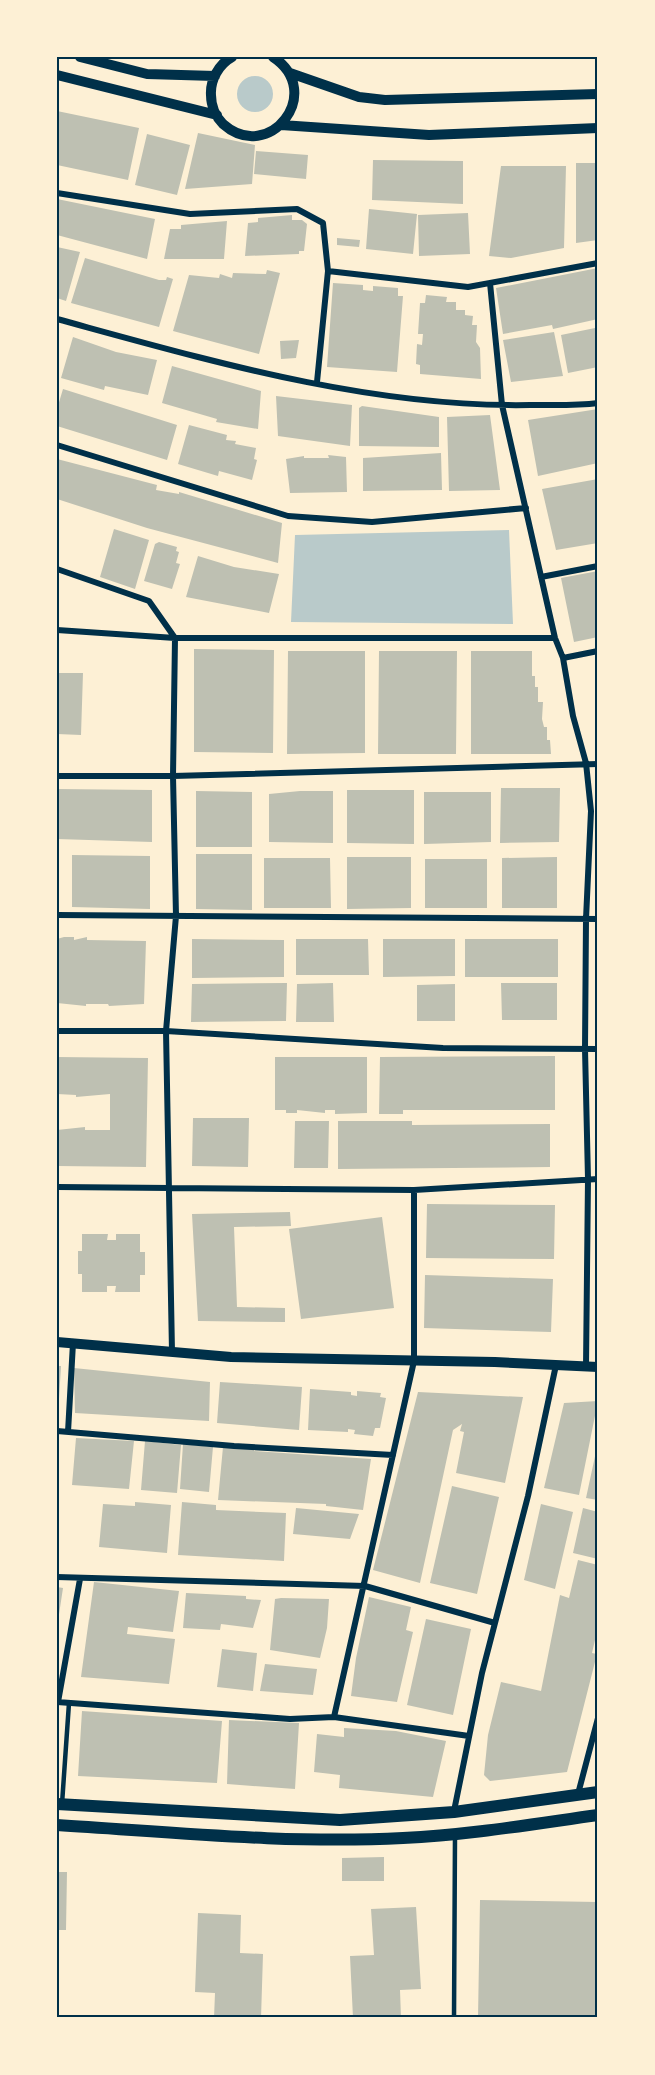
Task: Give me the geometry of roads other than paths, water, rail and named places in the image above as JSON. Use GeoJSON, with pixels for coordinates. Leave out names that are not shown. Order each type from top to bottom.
{"type":"FeatureCollection","features":[{"type":"Feature","properties":{"kind":"main road"},"geometry":{"type":"LineString","coordinates":[[60,1804],[270,1818],[340,1820],[454,1812],[598,1792]]}},
{"type":"Feature","properties":{"kind":"main road"},"geometry":{"type":"LineString","coordinates":[[454,1812],[455,1835]]}},
{"type":"Feature","properties":{"kind":"main road"},"geometry":{"type":"LineString","coordinates":[[57,1825],[204,1836],[315,1839],[455,1835],[598,1815]]}},
{"type":"Feature","properties":{"kind":"street"},"geometry":{"type":"LineString","coordinates":[[80,57],[147,74],[215,76]]}},
{"type":"Feature","properties":{"kind":"street"},"geometry":{"type":"LineString","coordinates":[[232,57],[222,61],[210,94],[217,115],[229,129],[242,135],[256,136],[269,133],[281,125],[290,114],[294,101],[294,87],[290,74],[278,59]]}},
{"type":"Feature","properties":{"kind":"street"},"geometry":{"type":"LineString","coordinates":[[290,74],[359,98],[598,94]]}},
{"type":"Feature","properties":{"kind":"street"},"geometry":{"type":"LineString","coordinates":[[57,75],[217,115]]}},
{"type":"Feature","properties":{"kind":"street"},"geometry":{"type":"LineString","coordinates":[[281,125],[429,135],[598,128]]}},
{"type":"Feature","properties":{"kind":"street"},"geometry":{"type":"LineString","coordinates":[[57,193],[190,214],[297,209],[323,223],[328,271],[317,382]]}},
{"type":"Feature","properties":{"kind":"street"},"geometry":{"type":"LineString","coordinates":[[328,271],[468,287],[598,263]]}},
{"type":"Feature","properties":{"kind":"street"},"geometry":{"type":"LineString","coordinates":[[490,283],[502,405],[555,638],[563,658],[573,716],[586,763],[591,811],[586,919],[585,1049],[588,1179],[586,1367]]}},
{"type":"Feature","properties":{"kind":"street"},"geometry":{"type":"LineString","coordinates":[[57,319],[202,358],[370,393],[472,406],[598,403]]}},
{"type":"Feature","properties":{"kind":"street"},"geometry":{"type":"LineString","coordinates":[[57,445],[288,516],[372,522],[525,508]]}},
{"type":"Feature","properties":{"kind":"street"},"geometry":{"type":"LineString","coordinates":[[541,577],[598,566]]}},
{"type":"Feature","properties":{"kind":"street"},"geometry":{"type":"LineString","coordinates":[[57,569],[149,601],[175,638],[173,776],[176,916],[166,1031],[171,1188],[172,1352]]}},
{"type":"Feature","properties":{"kind":"street"},"geometry":{"type":"LineString","coordinates":[[57,630],[175,638],[555,638]]}},
{"type":"Feature","properties":{"kind":"street"},"geometry":{"type":"LineString","coordinates":[[563,658],[598,651]]}},
{"type":"Feature","properties":{"kind":"street"},"geometry":{"type":"LineString","coordinates":[[57,776],[173,776],[598,764]]}},
{"type":"Feature","properties":{"kind":"street"},"geometry":{"type":"LineString","coordinates":[[57,915],[598,919]]}},
{"type":"Feature","properties":{"kind":"street"},"geometry":{"type":"LineString","coordinates":[[57,1031],[166,1031],[443,1048],[598,1049]]}},
{"type":"Feature","properties":{"kind":"street"},"geometry":{"type":"LineString","coordinates":[[57,1186],[414,1190],[598,1179]]}},
{"type":"Feature","properties":{"kind":"street"},"geometry":{"type":"LineString","coordinates":[[334,1717],[414,1361],[414,1190]]}},
{"type":"Feature","properties":{"kind":"street"},"geometry":{"type":"LineString","coordinates":[[57,1342],[231,1357],[598,1368]]}},
{"type":"Feature","properties":{"kind":"street"},"geometry":{"type":"LineString","coordinates":[[68,1432],[73,1343]]}},
{"type":"Feature","properties":{"kind":"street"},"geometry":{"type":"LineString","coordinates":[[454,1812],[469,1736],[528,1496],[556,1365]]}},
{"type":"Feature","properties":{"kind":"street"},"geometry":{"type":"LineString","coordinates":[[57,1431],[234,1446],[393,1455]]}},
{"type":"Feature","properties":{"kind":"street"},"geometry":{"type":"LineString","coordinates":[[57,1577],[365,1586],[495,1623]]}},
{"type":"Feature","properties":{"kind":"street"},"geometry":{"type":"LineString","coordinates":[[80,1579],[58,1702],[290,1719],[334,1717],[469,1736]]}},
{"type":"Feature","properties":{"kind":"street"},"geometry":{"type":"LineString","coordinates":[[578,1795],[598,1718]]}},
{"type":"Feature","properties":{"kind":"lane"},"geometry":{"type":"LineString","coordinates":[[60,1804],[69,1703]]}},
{"type":"Feature","properties":{"kind":"lane"},"geometry":{"type":"LineString","coordinates":[[454,2018],[455,1835]]}}]}
